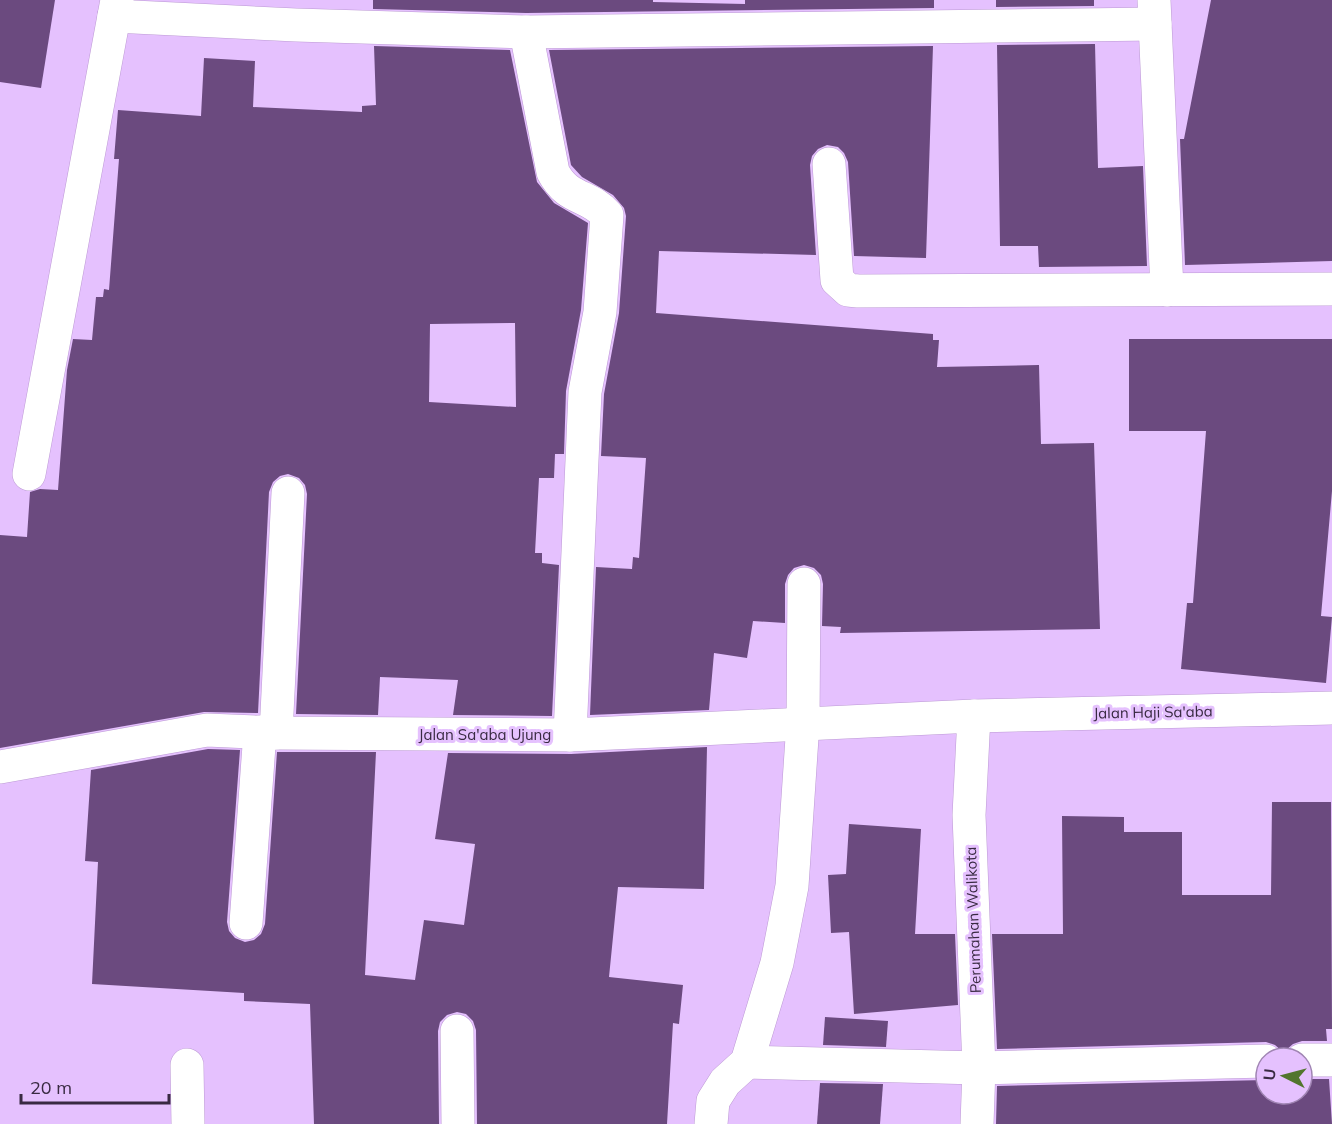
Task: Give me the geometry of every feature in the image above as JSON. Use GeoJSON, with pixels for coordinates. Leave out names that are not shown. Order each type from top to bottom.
{"type":"FeatureCollection","features":[{"type":"Feature","properties":{"kind":"street"},"geometry":{"type":"LineString","coordinates":[[29,474],[116,8],[296,13],[526,32],[1155,12],[1167,290]]}},
{"type":"Feature","properties":{"kind":"street"},"geometry":{"type":"LineString","coordinates":[[526,32],[553,172],[558,183],[565,189],[581,199],[598,204],[607,214],[600,312],[585,392],[570,735]]}},
{"type":"Feature","properties":{"kind":"street"},"geometry":{"type":"LineString","coordinates":[[830,164],[837,280],[848,290],[1332,289]]}},
{"type":"Feature","properties":{"kind":"street"},"geometry":{"type":"LineString","coordinates":[[246,923],[268,733],[288,493]]}},
{"type":"Feature","properties":{"kind":"street"},"geometry":{"type":"LineString","coordinates":[[711,1124],[713,1101],[725,1082],[747,1062],[777,963],[792,886],[803,723],[804,584]]}},
{"type":"Feature","properties":{"kind":"street","name":"Jalan Haji Sa'aba"},"geometry":{"type":"LineString","coordinates":[[974,716],[1332,708]]}},
{"type":"Feature","properties":{"kind":"street","name":"Jalan Sa'aba Ujung"},"geometry":{"type":"LineString","coordinates":[[0,767],[207,730],[268,733],[570,735],[974,716]]}},
{"type":"Feature","properties":{"kind":"street","name":"Perumahan Walikota"},"geometry":{"type":"LineString","coordinates":[[974,716],[969,815],[979,1068],[977,1124]]}},
{"type":"Feature","properties":{"kind":"street"},"geometry":{"type":"LineString","coordinates":[[457,1031],[458,1124]]}},
{"type":"Feature","properties":{"kind":"street"},"geometry":{"type":"LineString","coordinates":[[1314,1060],[1332,1060]]}},
{"type":"Feature","properties":{"kind":"street"},"geometry":{"type":"LineString","coordinates":[[747,1062],[979,1068],[1254,1061]]}},
{"type":"Feature","properties":{"kind":"street"},"geometry":{"type":"LineString","coordinates":[[187,1065],[188,1124]]}},
{"type":"Feature","properties":{"kind":"building"},"geometry":{"type":"Polygon","coordinates":[[[0,0],[55,0],[41,88],[0,82],[0,0]]]}},
{"type":"Feature","properties":{"kind":"building"},"geometry":{"type":"Polygon","coordinates":[[[373,0],[653,0],[653,2],[745,4],[745,0],[934,0],[934,8],[526,13],[373,9],[373,0]]]}},
{"type":"Feature","properties":{"kind":"building"},"geometry":{"type":"Polygon","coordinates":[[[996,0],[1094,0],[1094,6],[996,7],[996,0]]]}},
{"type":"Feature","properties":{"kind":"building"},"geometry":{"type":"Polygon","coordinates":[[[1211,0],[1332,0],[1332,261],[1185,265],[1180,139],[1184,139],[1211,0]]]}},
{"type":"Feature","properties":{"kind":"building"},"geometry":{"type":"Polygon","coordinates":[[[1095,44],[1098,168],[1143,166],[1147,266],[1039,267],[1038,246],[1000,246],[997,45],[1095,44]]]}},
{"type":"Feature","properties":{"kind":"building"},"geometry":{"type":"Polygon","coordinates":[[[374,46],[510,50],[537,182],[554,203],[588,223],[581,310],[566,391],[564,454],[555,454],[554,478],[539,478],[535,553],[542,553],[542,563],[559,565],[552,716],[453,715],[458,680],[380,677],[378,715],[296,714],[307,494],[305,485],[299,478],[288,474],[280,476],[273,482],[269,492],[258,713],[204,712],[0,748],[0,535],[27,537],[30,492],[40,489],[58,490],[67,370],[73,339],[92,340],[96,297],[103,297],[104,289],[109,290],[119,159],[114,159],[118,110],[201,116],[204,58],[255,61],[253,107],[362,112],[362,106],[376,105],[374,46]],[[515,323],[430,324],[429,402],[516,407],[515,323]]]}},
{"type":"Feature","properties":{"kind":"building"},"geometry":{"type":"Polygon","coordinates":[[[933,46],[926,258],[854,256],[848,162],[838,147],[827,145],[818,149],[812,156],[810,165],[816,255],[659,251],[656,313],[933,334],[933,340],[939,340],[937,367],[1039,365],[1041,444],[1094,443],[1100,629],[840,633],[841,627],[822,626],[823,584],[821,575],[814,568],[804,565],[794,568],[785,584],[785,623],[753,621],[747,658],[714,653],[709,710],[590,715],[596,567],[632,569],[633,557],[639,558],[646,458],[601,456],[604,394],[619,313],[626,216],[624,208],[613,195],[582,177],[571,165],[549,50],[933,46]]]}},
{"type":"Feature","properties":{"kind":"building"},"geometry":{"type":"Polygon","coordinates":[[[1129,339],[1332,339],[1332,491],[1321,616],[1332,617],[1326,683],[1181,669],[1187,603],[1193,603],[1206,431],[1129,431],[1129,339]]]}},
{"type":"Feature","properties":{"kind":"building"},"geometry":{"type":"Polygon","coordinates":[[[707,747],[704,889],[618,887],[609,977],[683,985],[679,1024],[673,1023],[667,1124],[477,1124],[476,1030],[473,1021],[466,1014],[457,1012],[447,1015],[440,1022],[438,1031],[439,1124],[314,1124],[310,1004],[244,1001],[244,993],[92,984],[98,862],[85,861],[91,770],[208,749],[240,750],[227,922],[229,931],[235,938],[245,942],[254,940],[261,934],[265,924],[277,752],[376,752],[365,975],[415,980],[424,920],[464,925],[475,844],[435,839],[448,753],[571,754],[707,747]]]}},
{"type":"Feature","properties":{"kind":"building"},"geometry":{"type":"Polygon","coordinates":[[[1272,802],[1331,802],[1332,1029],[1326,1029],[1327,1041],[1302,1041],[1291,1046],[1276,1046],[1266,1042],[997,1049],[992,934],[1063,934],[1062,816],[1124,817],[1124,832],[1182,832],[1182,895],[1271,895],[1272,802]]]}},
{"type":"Feature","properties":{"kind":"building"},"geometry":{"type":"Polygon","coordinates":[[[849,824],[921,829],[915,934],[955,934],[958,1005],[854,1014],[849,932],[831,933],[828,875],[846,874],[849,824]]]}},
{"type":"Feature","properties":{"kind":"building"},"geometry":{"type":"Polygon","coordinates":[[[825,1017],[888,1021],[886,1047],[823,1045],[825,1017]]]}},
{"type":"Feature","properties":{"kind":"building"},"geometry":{"type":"Polygon","coordinates":[[[1314,1079],[1329,1079],[1332,1124],[996,1124],[997,1086],[1254,1080],[1254,1106],[1314,1106],[1314,1079]]]}},
{"type":"Feature","properties":{"kind":"building"},"geometry":{"type":"Polygon","coordinates":[[[820,1083],[883,1084],[880,1124],[817,1124],[820,1083]]]}}]}
